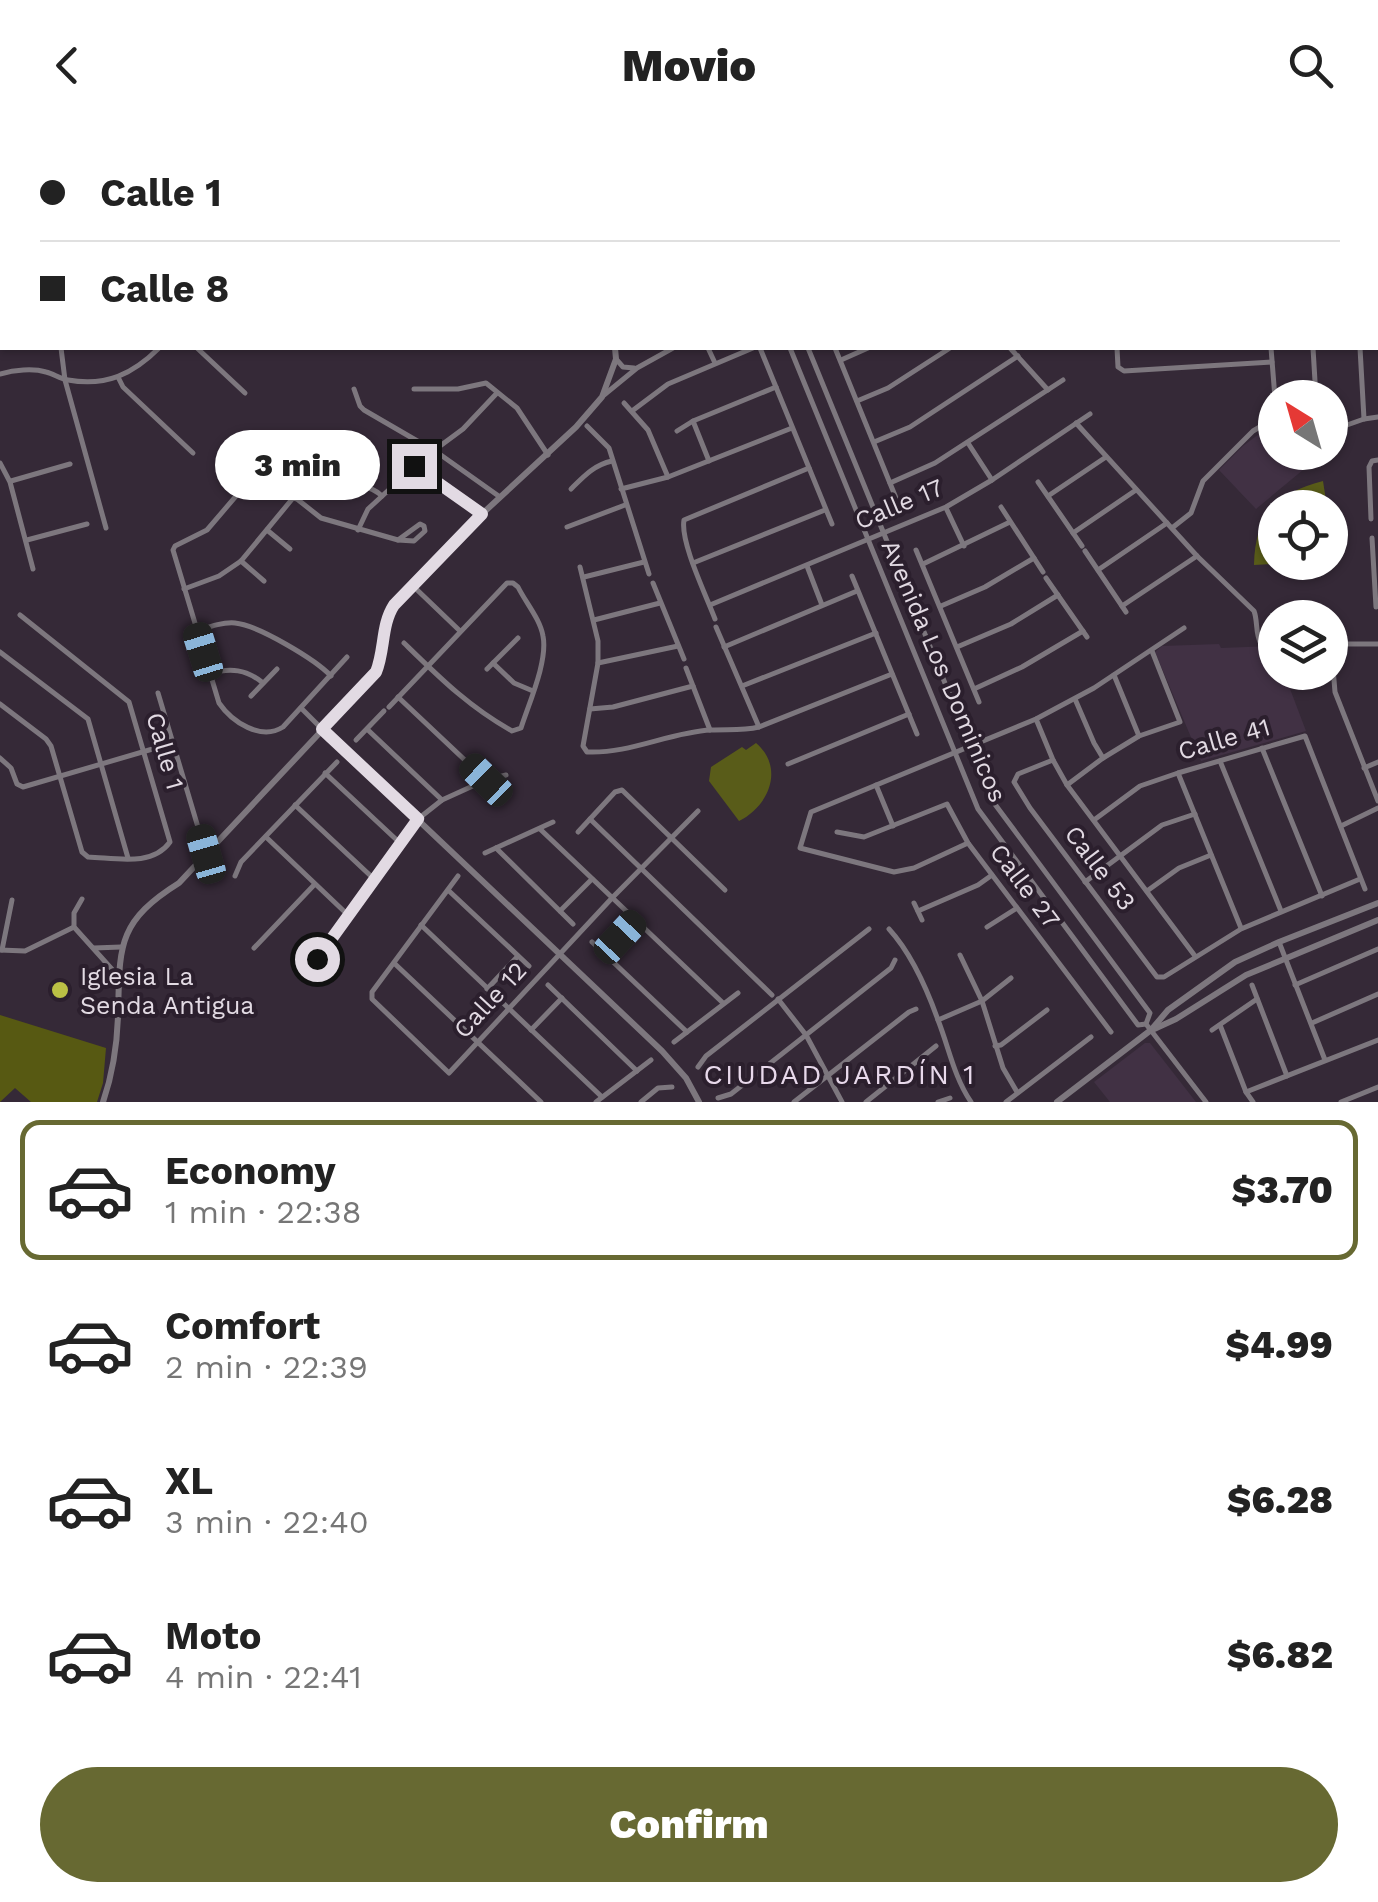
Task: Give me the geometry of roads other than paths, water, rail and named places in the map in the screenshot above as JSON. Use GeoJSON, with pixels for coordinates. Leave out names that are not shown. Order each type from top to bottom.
{"type":"FeatureCollection","features":[{"type":"Feature","properties":{"kind":"street"},"geometry":{"type":"LineString","coordinates":[[61,350],[64,380],[106,528]]}},
{"type":"Feature","properties":{"kind":"street"},"geometry":{"type":"LineString","coordinates":[[0,374],[12,370],[44,371],[64,380],[93,382],[118,378],[142,366],[157,350]]}},
{"type":"Feature","properties":{"kind":"street"},"geometry":{"type":"LineString","coordinates":[[199,350],[245,393]]}},
{"type":"Feature","properties":{"kind":"street"},"geometry":{"type":"LineString","coordinates":[[602,397],[616,359],[615,350]]}},
{"type":"Feature","properties":{"kind":"street"},"geometry":{"type":"LineString","coordinates":[[103,1102],[118,1022],[122,944],[142,910],[179,884],[376,672],[388,614],[412,585],[576,428],[602,397],[669,350]]}},
{"type":"Feature","properties":{"kind":"street"},"geometry":{"type":"LineString","coordinates":[[709,350],[714,363]]}},
{"type":"Feature","properties":{"kind":"street"},"geometry":{"type":"LineString","coordinates":[[632,411],[668,384],[751,350]]}},
{"type":"Feature","properties":{"kind":"street"},"geometry":{"type":"LineString","coordinates":[[758,350],[832,524]]}},
{"type":"Feature","properties":{"kind":"street","name":"Avenida Los Dominicos"},"geometry":{"type":"LineString","coordinates":[[791,350],[978,809],[1138,1025],[1149,1027],[1150,1013],[994,803],[809,350]]}},
{"type":"Feature","properties":{"kind":"street"},"geometry":{"type":"LineString","coordinates":[[837,350],[896,498]]}},
{"type":"Feature","properties":{"kind":"street"},"geometry":{"type":"LineString","coordinates":[[840,360],[863,350]]}},
{"type":"Feature","properties":{"kind":"street"},"geometry":{"type":"LineString","coordinates":[[858,401],[888,388],[947,350]]}},
{"type":"Feature","properties":{"kind":"street"},"geometry":{"type":"LineString","coordinates":[[1012,350],[1048,390]]}},
{"type":"Feature","properties":{"kind":"street"},"geometry":{"type":"LineString","coordinates":[[1116,350],[1118,368],[1124,371],[1272,362]]}},
{"type":"Feature","properties":{"kind":"street"},"geometry":{"type":"LineString","coordinates":[[1271,350],[1274,380]]}},
{"type":"Feature","properties":{"kind":"street"},"geometry":{"type":"LineString","coordinates":[[1313,350],[1315,380]]}},
{"type":"Feature","properties":{"kind":"street"},"geometry":{"type":"LineString","coordinates":[[1360,350],[1364,419]]}},
{"type":"Feature","properties":{"kind":"street"},"geometry":{"type":"LineString","coordinates":[[874,442],[942,407],[1018,356]]}},
{"type":"Feature","properties":{"kind":"street"},"geometry":{"type":"LineString","coordinates":[[616,359],[623,367],[638,368]]}},
{"type":"Feature","properties":{"kind":"street"},"geometry":{"type":"LineString","coordinates":[[118,378],[193,452]]}},
{"type":"Feature","properties":{"kind":"street"},"geometry":{"type":"LineString","coordinates":[[890,483],[968,444],[1063,380]]}},
{"type":"Feature","properties":{"kind":"street"},"geometry":{"type":"LineString","coordinates":[[414,389],[458,389],[485,382],[524,416],[548,455]]}},
{"type":"Feature","properties":{"kind":"street"},"geometry":{"type":"LineString","coordinates":[[677,431],[776,386]]}},
{"type":"Feature","properties":{"kind":"street"},"geometry":{"type":"LineString","coordinates":[[354,389],[364,410],[438,453],[500,497]]}},
{"type":"Feature","properties":{"kind":"street"},"geometry":{"type":"LineString","coordinates":[[358,530],[363,516],[382,496],[463,429],[497,393]]}},
{"type":"Feature","properties":{"kind":"street"},"geometry":{"type":"LineString","coordinates":[[624,403],[648,430],[668,477]]}},
{"type":"Feature","properties":{"kind":"street","name":"Calle 17"},"geometry":{"type":"LineString","coordinates":[[710,604],[946,508],[1090,414]]}},
{"type":"Feature","properties":{"kind":"street"},"geometry":{"type":"LineString","coordinates":[[1348,425],[1378,417]]}},
{"type":"Feature","properties":{"kind":"street"},"geometry":{"type":"LineString","coordinates":[[692,421],[709,461]]}},
{"type":"Feature","properties":{"kind":"street"},"geometry":{"type":"LineString","coordinates":[[1076,424],[1197,556],[1254,611],[1258,639]]}},
{"type":"Feature","properties":{"kind":"street"},"geometry":{"type":"LineString","coordinates":[[592,428],[609,448],[649,574]]}},
{"type":"Feature","properties":{"kind":"street"},"geometry":{"type":"LineString","coordinates":[[621,488],[668,477],[792,428]]}},
{"type":"Feature","properties":{"kind":"street"},"geometry":{"type":"LineString","coordinates":[[1098,570],[1192,513],[1203,481],[1258,429]]}},
{"type":"Feature","properties":{"kind":"street"},"geometry":{"type":"LineString","coordinates":[[347,657],[277,732],[256,731],[219,703],[174,547],[207,530],[282,444],[295,442],[342,478],[372,488],[382,496]]}},
{"type":"Feature","properties":{"kind":"street"},"geometry":{"type":"LineString","coordinates":[[968,444],[992,480]]}},
{"type":"Feature","properties":{"kind":"street"},"geometry":{"type":"LineString","coordinates":[[1048,496],[1106,456]]}},
{"type":"Feature","properties":{"kind":"street"},"geometry":{"type":"LineString","coordinates":[[1371,519],[1374,505],[1369,467],[1378,460]]}},
{"type":"Feature","properties":{"kind":"street"},"geometry":{"type":"LineString","coordinates":[[571,489],[600,463],[612,461]]}},
{"type":"Feature","properties":{"kind":"street"},"geometry":{"type":"LineString","coordinates":[[0,462],[10,482],[33,569]]}},
{"type":"Feature","properties":{"kind":"street"},"geometry":{"type":"LineString","coordinates":[[10,482],[70,464]]}},
{"type":"Feature","properties":{"kind":"street"},"geometry":{"type":"LineString","coordinates":[[414,466],[482,514]]}},
{"type":"Feature","properties":{"kind":"street"},"geometry":{"type":"LineString","coordinates":[[715,619],[693,563],[682,526],[684,520],[809,468]]}},
{"type":"Feature","properties":{"kind":"street"},"geometry":{"type":"LineString","coordinates":[[1038,482],[1124,609],[1197,556]]}},
{"type":"Feature","properties":{"kind":"street"},"geometry":{"type":"LineString","coordinates":[[1073,533],[1136,490]]}},
{"type":"Feature","properties":{"kind":"street"},"geometry":{"type":"LineString","coordinates":[[184,589],[219,576],[241,561],[295,498],[321,518],[398,540],[414,541],[424,532],[424,526],[418,524],[398,540]]}},
{"type":"Feature","properties":{"kind":"street"},"geometry":{"type":"LineString","coordinates":[[567,526],[626,504]]}},
{"type":"Feature","properties":{"kind":"street"},"geometry":{"type":"LineString","coordinates":[[974,688],[1022,668],[1085,634],[1001,507]]}},
{"type":"Feature","properties":{"kind":"street"},"geometry":{"type":"LineString","coordinates":[[946,508],[964,546]]}},
{"type":"Feature","properties":{"kind":"street"},"geometry":{"type":"LineString","coordinates":[[693,563],[826,510]]}},
{"type":"Feature","properties":{"kind":"street"},"geometry":{"type":"LineString","coordinates":[[922,565],[1010,522]]}},
{"type":"Feature","properties":{"kind":"street"},"geometry":{"type":"LineString","coordinates":[[26,540],[87,524]]}},
{"type":"Feature","properties":{"kind":"street"},"geometry":{"type":"LineString","coordinates":[[267,530],[290,550]]}},
{"type":"Feature","properties":{"kind":"street"},"geometry":{"type":"LineString","coordinates":[[1372,538],[1376,551],[1376,606]]}},
{"type":"Feature","properties":{"kind":"street"},"geometry":{"type":"LineString","coordinates":[[916,550],[979,702]]}},
{"type":"Feature","properties":{"kind":"street"},"geometry":{"type":"LineString","coordinates":[[941,606],[985,587],[1034,558]]}},
{"type":"Feature","properties":{"kind":"street"},"geometry":{"type":"LineString","coordinates":[[241,561],[264,582]]}},
{"type":"Feature","properties":{"kind":"street"},"geometry":{"type":"LineString","coordinates":[[583,577],[644,562]]}},
{"type":"Feature","properties":{"kind":"street"},"geometry":{"type":"LineString","coordinates":[[806,565],[822,605]]}},
{"type":"Feature","properties":{"kind":"street"},"geometry":{"type":"LineString","coordinates":[[580,567],[598,641],[598,663],[583,746],[587,752],[606,753],[710,730],[758,727],[892,674]]}},
{"type":"Feature","properties":{"kind":"street"},"geometry":{"type":"LineString","coordinates":[[852,576],[918,734]]}},
{"type":"Feature","properties":{"kind":"street"},"geometry":{"type":"LineString","coordinates":[[356,740],[368,730],[398,697],[428,666],[505,584],[510,583],[516,585],[544,639],[544,656],[521,728],[512,731],[482,714],[428,666],[404,643]]}},
{"type":"Feature","properties":{"kind":"street"},"geometry":{"type":"LineString","coordinates":[[652,583],[684,659]]}},
{"type":"Feature","properties":{"kind":"street"},"geometry":{"type":"LineString","coordinates":[[412,585],[460,631]]}},
{"type":"Feature","properties":{"kind":"street"},"geometry":{"type":"LineString","coordinates":[[724,647],[857,592]]}},
{"type":"Feature","properties":{"kind":"street"},"geometry":{"type":"LineString","coordinates":[[958,648],[1011,624],[1058,595]]}},
{"type":"Feature","properties":{"kind":"street"},"geometry":{"type":"LineString","coordinates":[[594,620],[660,603]]}},
{"type":"Feature","properties":{"kind":"street","name":"Calle 1"},"geometry":{"type":"LineString","coordinates":[[20,615],[129,702],[170,842],[159,854],[147,859],[128,858]]}},
{"type":"Feature","properties":{"kind":"street"},"geometry":{"type":"LineString","coordinates":[[197,630],[229,623],[256,628],[331,676]]}},
{"type":"Feature","properties":{"kind":"street"},"geometry":{"type":"LineString","coordinates":[[716,627],[758,727]]}},
{"type":"Feature","properties":{"kind":"street"},"geometry":{"type":"LineString","coordinates":[[968,843],[914,868],[894,872],[800,848],[811,812],[1036,719],[1076,699],[1184,628]]}},
{"type":"Feature","properties":{"kind":"street"},"geometry":{"type":"LineString","coordinates":[[742,686],[876,633]]}},
{"type":"Feature","properties":{"kind":"street"},"geometry":{"type":"LineString","coordinates":[[487,669],[518,638]]}},
{"type":"Feature","properties":{"kind":"street"},"geometry":{"type":"LineString","coordinates":[[1348,644],[1378,643]]}},
{"type":"Feature","properties":{"kind":"street"},"geometry":{"type":"LineString","coordinates":[[598,663],[678,646]]}},
{"type":"Feature","properties":{"kind":"street"},"geometry":{"type":"LineString","coordinates":[[1067,785],[1139,736],[1180,722],[1151,650]]}},
{"type":"Feature","properties":{"kind":"street"},"geometry":{"type":"LineString","coordinates":[[0,652],[88,720],[128,858],[88,857],[82,852],[51,746],[0,704]]}},
{"type":"Feature","properties":{"kind":"street"},"geometry":{"type":"LineString","coordinates":[[493,663],[514,683],[533,691]]}},
{"type":"Feature","properties":{"kind":"street"},"geometry":{"type":"LineString","coordinates":[[686,668],[710,730]]}},
{"type":"Feature","properties":{"kind":"street"},"geometry":{"type":"LineString","coordinates":[[251,696],[277,669]]}},
{"type":"Feature","properties":{"kind":"street"},"geometry":{"type":"LineString","coordinates":[[210,673],[238,670],[263,684]]}},
{"type":"Feature","properties":{"kind":"street"},"geometry":{"type":"LineString","coordinates":[[1114,675],[1139,736]]}},
{"type":"Feature","properties":{"kind":"street"},"geometry":{"type":"LineString","coordinates":[[590,709],[613,707],[693,686]]}},
{"type":"Feature","properties":{"kind":"street"},"geometry":{"type":"LineString","coordinates":[[1334,690],[1378,804],[1340,826]]}},
{"type":"Feature","properties":{"kind":"street"},"geometry":{"type":"LineString","coordinates":[[158,694],[206,854]]}},
{"type":"Feature","properties":{"kind":"street"},"geometry":{"type":"LineString","coordinates":[[398,697],[486,780]]}},
{"type":"Feature","properties":{"kind":"street"},"geometry":{"type":"LineString","coordinates":[[1076,699],[1103,758]]}},
{"type":"Feature","properties":{"kind":"street"},"geometry":{"type":"LineString","coordinates":[[301,708],[662,1051],[686,1078],[699,1102]]}},
{"type":"Feature","properties":{"kind":"street"},"geometry":{"type":"LineString","coordinates":[[788,764],[909,714]]}},
{"type":"Feature","properties":{"kind":"street"},"geometry":{"type":"LineString","coordinates":[[1036,719],[1067,785],[1196,956],[1241,929],[1360,879]]}},
{"type":"Feature","properties":{"kind":"street"},"geometry":{"type":"LineString","coordinates":[[368,730],[442,800]]}},
{"type":"Feature","properties":{"kind":"street","name":"Calle 41"},"geometry":{"type":"LineString","coordinates":[[1094,820],[1140,786],[1304,736],[1365,889]]}},
{"type":"Feature","properties":{"kind":"street"},"geometry":{"type":"LineString","coordinates":[[0,758],[23,787],[173,743]]}},
{"type":"Feature","properties":{"kind":"street"},"geometry":{"type":"LineString","coordinates":[[1262,748],[1322,896]]}},
{"type":"Feature","properties":{"kind":"street","name":"Calle 53"},"geometry":{"type":"LineString","coordinates":[[1053,760],[1018,774],[1014,782],[1030,808],[1157,977],[1164,977],[1196,956]]}},
{"type":"Feature","properties":{"kind":"street"},"geometry":{"type":"LineString","coordinates":[[1220,761],[1282,912]]}},
{"type":"Feature","properties":{"kind":"street"},"geometry":{"type":"LineString","coordinates":[[236,876],[242,862],[337,762]]}},
{"type":"Feature","properties":{"kind":"street"},"geometry":{"type":"LineString","coordinates":[[1364,768],[1378,762]]}},
{"type":"Feature","properties":{"kind":"street"},"geometry":{"type":"LineString","coordinates":[[325,773],[400,844]]}},
{"type":"Feature","properties":{"kind":"street"},"geometry":{"type":"LineString","coordinates":[[1178,773],[1241,929]]}},
{"type":"Feature","properties":{"kind":"street"},"geometry":{"type":"LineString","coordinates":[[305,967],[317,959],[418,819],[442,800],[506,775]]}},
{"type":"Feature","properties":{"kind":"street"},"geometry":{"type":"LineString","coordinates":[[876,785],[893,826]]}},
{"type":"Feature","properties":{"kind":"street"},"geometry":{"type":"LineString","coordinates":[[578,832],[622,790],[725,890]]}},
{"type":"Feature","properties":{"kind":"street"},"geometry":{"type":"LineString","coordinates":[[295,804],[374,879]]}},
{"type":"Feature","properties":{"kind":"street","name":"Calle 27"},"geometry":{"type":"LineString","coordinates":[[837,832],[864,837],[947,804],[968,843],[1111,1032]]}},
{"type":"Feature","properties":{"kind":"street","name":"Calle 12"},"geometry":{"type":"LineString","coordinates":[[458,876],[372,992],[372,999],[449,1073],[698,811]]}},
{"type":"Feature","properties":{"kind":"street"},"geometry":{"type":"LineString","coordinates":[[1085,882],[1162,826],[1194,814]]}},
{"type":"Feature","properties":{"kind":"street"},"geometry":{"type":"LineString","coordinates":[[590,818],[775,997],[806,1035],[842,1102]]}},
{"type":"Feature","properties":{"kind":"street"},"geometry":{"type":"LineString","coordinates":[[484,853],[553,822]]}},
{"type":"Feature","properties":{"kind":"street"},"geometry":{"type":"LineString","coordinates":[[540,829],[723,1004]]}},
{"type":"Feature","properties":{"kind":"street"},"geometry":{"type":"LineString","coordinates":[[266,837],[349,916]]}},
{"type":"Feature","properties":{"kind":"street"},"geometry":{"type":"LineString","coordinates":[[496,848],[573,924]]}},
{"type":"Feature","properties":{"kind":"street"},"geometry":{"type":"LineString","coordinates":[[1147,891],[1179,868],[1211,855]]}},
{"type":"Feature","properties":{"kind":"street"},"geometry":{"type":"LineString","coordinates":[[918,911],[992,875]]}},
{"type":"Feature","properties":{"kind":"street"},"geometry":{"type":"LineString","coordinates":[[560,912],[592,879]]}},
{"type":"Feature","properties":{"kind":"street"},"geometry":{"type":"LineString","coordinates":[[254,948],[315,884]]}},
{"type":"Feature","properties":{"kind":"street"},"geometry":{"type":"LineString","coordinates":[[448,890],[529,966]]}},
{"type":"Feature","properties":{"kind":"street"},"geometry":{"type":"LineString","coordinates":[[82,899],[74,913],[74,927],[118,976]]}},
{"type":"Feature","properties":{"kind":"street"},"geometry":{"type":"LineString","coordinates":[[12,900],[1,950],[25,951],[74,927]]}},
{"type":"Feature","properties":{"kind":"street"},"geometry":{"type":"LineString","coordinates":[[914,902],[922,920]]}},
{"type":"Feature","properties":{"kind":"street"},"geometry":{"type":"LineString","coordinates":[[1057,1102],[1168,1010],[1235,962],[1378,903]]}},
{"type":"Feature","properties":{"kind":"street"},"geometry":{"type":"LineString","coordinates":[[987,927],[1017,908]]}},
{"type":"Feature","properties":{"kind":"street"},"geometry":{"type":"LineString","coordinates":[[604,953],[636,920]]}},
{"type":"Feature","properties":{"kind":"street"},"geometry":{"type":"LineString","coordinates":[[1149,1027],[1176,1020],[1246,974],[1378,920]]}},
{"type":"Feature","properties":{"kind":"street"},"geometry":{"type":"LineString","coordinates":[[421,925],[599,1100],[651,1060]]}},
{"type":"Feature","properties":{"kind":"street"},"geometry":{"type":"LineString","coordinates":[[889,928],[924,984],[954,1070],[971,1102]]}},
{"type":"Feature","properties":{"kind":"street"},"geometry":{"type":"LineString","coordinates":[[698,1066],[775,997],[869,930]]}},
{"type":"Feature","properties":{"kind":"street"},"geometry":{"type":"LineString","coordinates":[[1033,944],[1040,939]]}},
{"type":"Feature","properties":{"kind":"street"},"geometry":{"type":"LineString","coordinates":[[592,942],[687,1032]]}},
{"type":"Feature","properties":{"kind":"street"},"geometry":{"type":"LineString","coordinates":[[1279,942],[1325,1060]]}},
{"type":"Feature","properties":{"kind":"street"},"geometry":{"type":"LineString","coordinates":[[92,947],[106,949],[122,944]]}},
{"type":"Feature","properties":{"kind":"street"},"geometry":{"type":"LineString","coordinates":[[1294,984],[1378,949]]}},
{"type":"Feature","properties":{"kind":"street"},"geometry":{"type":"LineString","coordinates":[[960,955],[982,1001],[1002,1068],[1017,1092]]}},
{"type":"Feature","properties":{"kind":"street"},"geometry":{"type":"LineString","coordinates":[[487,988],[518,956]]}},
{"type":"Feature","properties":{"kind":"street"},"geometry":{"type":"LineString","coordinates":[[718,1098],[731,1094],[891,968],[895,960]]}},
{"type":"Feature","properties":{"kind":"street"},"geometry":{"type":"LineString","coordinates":[[394,962],[541,1102]]}},
{"type":"Feature","properties":{"kind":"street"},"geometry":{"type":"LineString","coordinates":[[938,1020],[982,1001],[1011,978]]}},
{"type":"Feature","properties":{"kind":"street"},"geometry":{"type":"LineString","coordinates":[[548,985],[637,1071]]}},
{"type":"Feature","properties":{"kind":"street"},"geometry":{"type":"LineString","coordinates":[[1252,985],[1287,1076]]}},
{"type":"Feature","properties":{"kind":"street"},"geometry":{"type":"LineString","coordinates":[[674,1042],[738,992]]}},
{"type":"Feature","properties":{"kind":"street"},"geometry":{"type":"LineString","coordinates":[[1310,1023],[1378,994]]}},
{"type":"Feature","properties":{"kind":"street"},"geometry":{"type":"LineString","coordinates":[[531,1030],[562,998]]}},
{"type":"Feature","properties":{"kind":"street"},"geometry":{"type":"LineString","coordinates":[[1212,1030],[1257,999]]}},
{"type":"Feature","properties":{"kind":"street"},"geometry":{"type":"LineString","coordinates":[[794,1102],[916,1009]]}},
{"type":"Feature","properties":{"kind":"street"},"geometry":{"type":"LineString","coordinates":[[996,1046],[1047,1010]]}},
{"type":"Feature","properties":{"kind":"street"},"geometry":{"type":"LineString","coordinates":[[1220,1025],[1253,1102]]}},
{"type":"Feature","properties":{"kind":"street"},"geometry":{"type":"LineString","coordinates":[[1149,1027],[1206,1102]]}},
{"type":"Feature","properties":{"kind":"street"},"geometry":{"type":"LineString","coordinates":[[1006,1102],[1091,1037]]}},
{"type":"Feature","properties":{"kind":"street"},"geometry":{"type":"LineString","coordinates":[[1246,1092],[1378,1040]]}},
{"type":"Feature","properties":{"kind":"street"},"geometry":{"type":"LineString","coordinates":[[866,1102],[936,1046]]}},
{"type":"Feature","properties":{"kind":"street"},"geometry":{"type":"LineString","coordinates":[[641,1102],[658,1088],[672,1087]]}},
{"type":"Feature","properties":{"kind":"street"},"geometry":{"type":"LineString","coordinates":[[1341,1102],[1378,1087]]}},
{"type":"Feature","properties":{"kind":"street"},"geometry":{"type":"LineString","coordinates":[[938,1102],[950,1098]]}},
{"type":"Feature","properties":{"kind":"place","name":"Iglesia La Senda Antigua"},"geometry":{"type":"Point","coordinates":[60,990]}},
{"type":"Feature","properties":{"kind":"district","name":"CIUDAD JARDÍN 1"},"geometry":{"type":"Point","coordinates":[840,1074]}}]}
